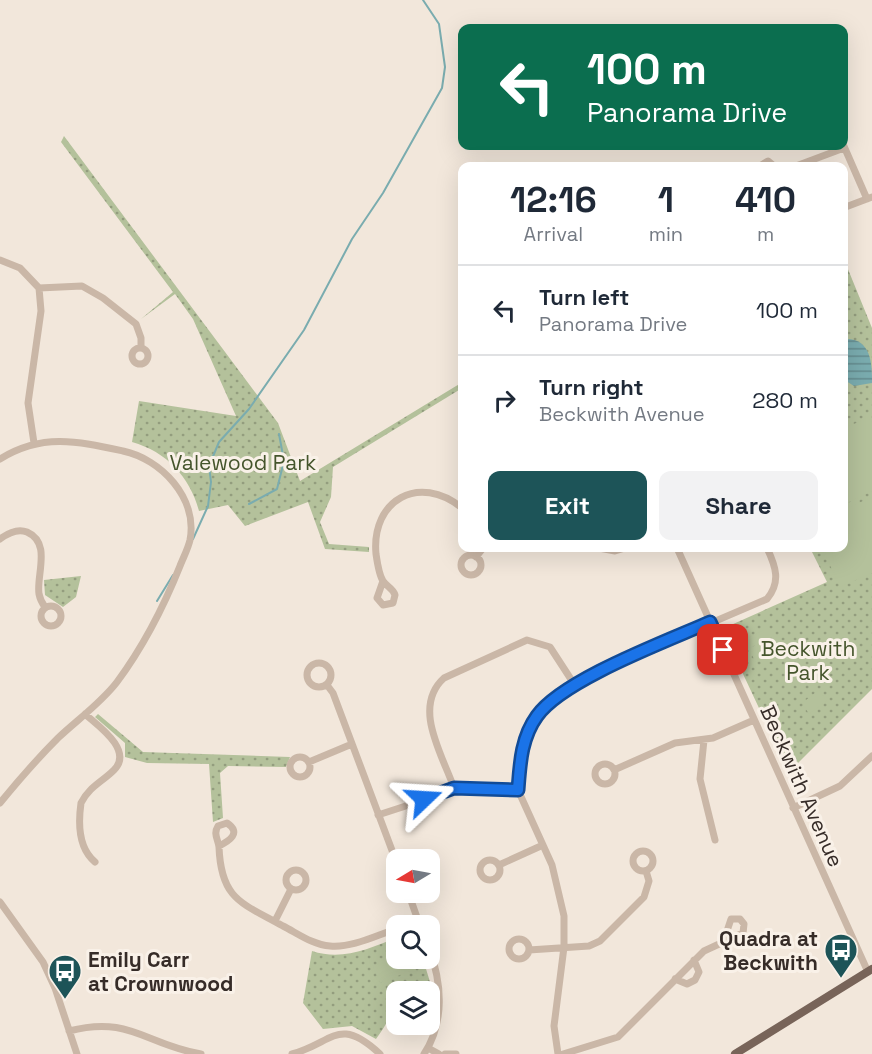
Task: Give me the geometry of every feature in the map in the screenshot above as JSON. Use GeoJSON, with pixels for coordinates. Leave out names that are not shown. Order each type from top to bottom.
{"type":"FeatureCollection","features":[{"type":"Feature","properties":{"kind":"main road"},"geometry":{"type":"LineString","coordinates":[[735,1054],[870,970]]}},
{"type":"Feature","properties":{"kind":"street"},"geometry":{"type":"LineString","coordinates":[[806,162],[834,150]]}},
{"type":"Feature","properties":{"kind":"street"},"geometry":{"type":"LineString","coordinates":[[846,150],[869,198],[848,206]]}},
{"type":"Feature","properties":{"kind":"street"},"geometry":{"type":"LineString","coordinates":[[0,260],[20,268],[39,288],[41,311],[28,403],[34,443]]}},
{"type":"Feature","properties":{"kind":"street"},"geometry":{"type":"LineString","coordinates":[[39,288],[69,285],[82,286],[89,290],[136,324],[141,338],[141,348]]}},
{"type":"Feature","properties":{"kind":"street"},"geometry":{"type":"LineString","coordinates":[[0,459],[34,443],[75,441],[136,454],[155,464],[170,478],[183,499],[189,522],[190,540],[173,583],[143,643],[116,684],[31,766],[0,803]]}},
{"type":"Feature","properties":{"kind":"street"},"geometry":{"type":"LineString","coordinates":[[383,581],[377,562],[376,534],[380,522],[393,502],[408,494],[424,491],[442,495],[458,503]]}},
{"type":"Feature","properties":{"kind":"street"},"geometry":{"type":"LineString","coordinates":[[0,538],[19,530],[27,532],[38,542],[42,558],[39,597],[45,608]]}},
{"type":"Feature","properties":{"kind":"street"},"geometry":{"type":"LineString","coordinates":[[476,557],[480,552]]}},
{"type":"Feature","properties":{"kind":"street","name":"Beckwith Avenue"},"geometry":{"type":"LineString","coordinates":[[679,552],[793,808],[870,970]]}},
{"type":"Feature","properties":{"kind":"street"},"geometry":{"type":"LineString","coordinates":[[558,1054],[554,1026],[564,947],[564,916],[559,888],[543,844],[518,790],[520,757],[536,716],[548,703],[601,670],[710,622],[760,604],[771,594],[777,570],[769,552]]}},
{"type":"Feature","properties":{"kind":"street"},"geometry":{"type":"LineString","coordinates":[[454,788],[429,719],[429,700],[435,687],[444,678],[527,640],[550,647],[576,687]]}},
{"type":"Feature","properties":{"kind":"street"},"geometry":{"type":"LineString","coordinates":[[327,685],[333,693],[391,849]]}},
{"type":"Feature","properties":{"kind":"street"},"geometry":{"type":"LineString","coordinates":[[85,714],[114,740],[119,751],[119,761],[115,769],[97,781],[81,802],[82,845],[86,855],[95,862]]}},
{"type":"Feature","properties":{"kind":"street"},"geometry":{"type":"LineString","coordinates":[[614,770],[675,743],[704,740],[754,720]]}},
{"type":"Feature","properties":{"kind":"street"},"geometry":{"type":"LineString","coordinates":[[704,740],[700,779],[715,840]]}},
{"type":"Feature","properties":{"kind":"street"},"geometry":{"type":"LineString","coordinates":[[309,762],[352,744]]}},
{"type":"Feature","properties":{"kind":"street"},"geometry":{"type":"LineString","coordinates":[[793,808],[840,786],[872,756]]}},
{"type":"Feature","properties":{"kind":"street"},"geometry":{"type":"LineString","coordinates":[[378,815],[454,788],[518,790]]}},
{"type":"Feature","properties":{"kind":"street"},"geometry":{"type":"LineString","coordinates":[[499,865],[543,844]]}},
{"type":"Feature","properties":{"kind":"street"},"geometry":{"type":"LineString","coordinates":[[219,846],[218,864],[227,886],[240,904],[327,946],[346,946],[386,932]]}},
{"type":"Feature","properties":{"kind":"street"},"geometry":{"type":"LineString","coordinates":[[529,950],[589,946],[610,932],[644,897],[649,881],[646,871]]}},
{"type":"Feature","properties":{"kind":"street"},"geometry":{"type":"LineString","coordinates":[[275,921],[291,889]]}},
{"type":"Feature","properties":{"kind":"street"},"geometry":{"type":"LineString","coordinates":[[0,902],[43,962],[77,1054]]}},
{"type":"Feature","properties":{"kind":"street"},"geometry":{"type":"LineString","coordinates":[[563,1054],[618,1037],[694,960],[704,951],[724,940]]}},
{"type":"Feature","properties":{"kind":"street"},"geometry":{"type":"LineString","coordinates":[[675,979],[687,984],[695,980],[699,972],[694,960]]}},
{"type":"Feature","properties":{"kind":"street"},"geometry":{"type":"LineString","coordinates":[[435,969],[439,982],[440,1004],[437,1025],[426,1051],[439,1054]]}},
{"type":"Feature","properties":{"kind":"street"},"geometry":{"type":"LineString","coordinates":[[69,1031],[94,1025],[119,1026],[171,1049],[201,1054]]}},
{"type":"Feature","properties":{"kind":"street"},"geometry":{"type":"LineString","coordinates":[[292,1054],[338,1034],[356,1036],[380,1054]]}},
{"type":"Feature","properties":{"kind":"street"},"geometry":{"type":"LineString","coordinates":[[445,1054],[452,1052],[456,1054]]}},
{"type":"Feature","properties":{"kind":"green space","name":"Valewood Park"},"geometry":{"type":"Polygon","coordinates":[[[64,136],[278,423],[300,481],[458,385],[458,391],[333,467],[331,497],[320,522],[329,544],[369,547],[369,552],[325,549],[308,502],[245,526],[228,505],[199,511],[190,487],[175,468],[156,452],[132,442],[139,401],[236,416],[193,319],[175,294],[141,319],[173,292],[61,142],[64,136]]]}},
{"type":"Feature","properties":{"kind":"green space","name":"Beckwith Park"},"geometry":{"type":"Polygon","coordinates":[[[848,269],[872,328],[872,689],[789,772],[722,629],[827,582],[812,552],[848,552],[848,269]]]}},
{"type":"Feature","properties":{"kind":"green space"},"geometry":{"type":"Polygon","coordinates":[[[869,417],[872,424],[872,491],[848,503],[848,427],[869,417]]]}},
{"type":"Feature","properties":{"kind":"green space"},"geometry":{"type":"Polygon","coordinates":[[[872,497],[872,573],[840,587],[824,552],[848,552],[848,508],[872,497]]]}},
{"type":"Feature","properties":{"kind":"green space"},"geometry":{"type":"Polygon","coordinates":[[[81,576],[76,597],[63,607],[45,595],[44,580],[81,576]]]}},
{"type":"Feature","properties":{"kind":"green space"},"geometry":{"type":"Polygon","coordinates":[[[766,629],[770,639],[749,648],[745,639],[766,629]]]}},
{"type":"Feature","properties":{"kind":"green space"},"geometry":{"type":"Polygon","coordinates":[[[772,643],[776,652],[755,662],[751,652],[772,643]]]}},
{"type":"Feature","properties":{"kind":"green space"},"geometry":{"type":"Polygon","coordinates":[[[819,690],[827,701],[809,714],[802,703],[819,690]]]}},
{"type":"Feature","properties":{"kind":"green space"},"geometry":{"type":"Polygon","coordinates":[[[98,714],[143,752],[290,757],[286,767],[228,766],[220,773],[223,818],[213,822],[209,764],[147,763],[125,757],[125,743],[95,717],[98,714]]]}},
{"type":"Feature","properties":{"kind":"green space"},"geometry":{"type":"Polygon","coordinates":[[[386,942],[386,969],[426,969],[430,981],[386,981],[386,1024],[376,1039],[352,1026],[323,1029],[303,1003],[312,951],[334,955],[365,950],[386,942]]]}},
{"type":"Feature","properties":{"kind":"green space"},"geometry":{"type":"Polygon","coordinates":[[[386,961],[386,969],[413,970],[380,983],[373,966],[386,961]]]}},
{"type":"Feature","properties":{"kind":"water"},"geometry":{"type":"Polygon","coordinates":[[[848,339],[859,342],[868,352],[870,359],[872,383],[854,386],[848,382],[848,339]]]}},
{"type":"Feature","properties":{"kind":"waterway"},"geometry":{"type":"LineString","coordinates":[[193,539],[208,506],[211,482],[209,466],[219,442],[249,409],[304,330],[352,239],[383,193],[442,88],[445,67],[439,24],[423,0]]}},
{"type":"Feature","properties":{"kind":"waterway"},"geometry":{"type":"LineString","coordinates":[[249,504],[277,489],[284,461],[279,434]]}},
{"type":"Feature","properties":{"kind":"waterway"},"geometry":{"type":"LineString","coordinates":[[157,601],[173,575]]}},
{"type":"Feature","properties":{"kind":"place","name":"Quadra at Beckwith"},"geometry":{"type":"Point","coordinates":[841,979]}},
{"type":"Feature","properties":{"kind":"place","name":"Emily Carr at Crownwood"},"geometry":{"type":"Point","coordinates":[65,1000]}},
{"type":"Feature","properties":{"kind":"route"},"geometry":{"type":"LineString","coordinates":[[424,799],[454,788],[518,790],[520,757],[525,739],[536,716],[548,703],[601,670],[710,622],[723,650]]}}]}
